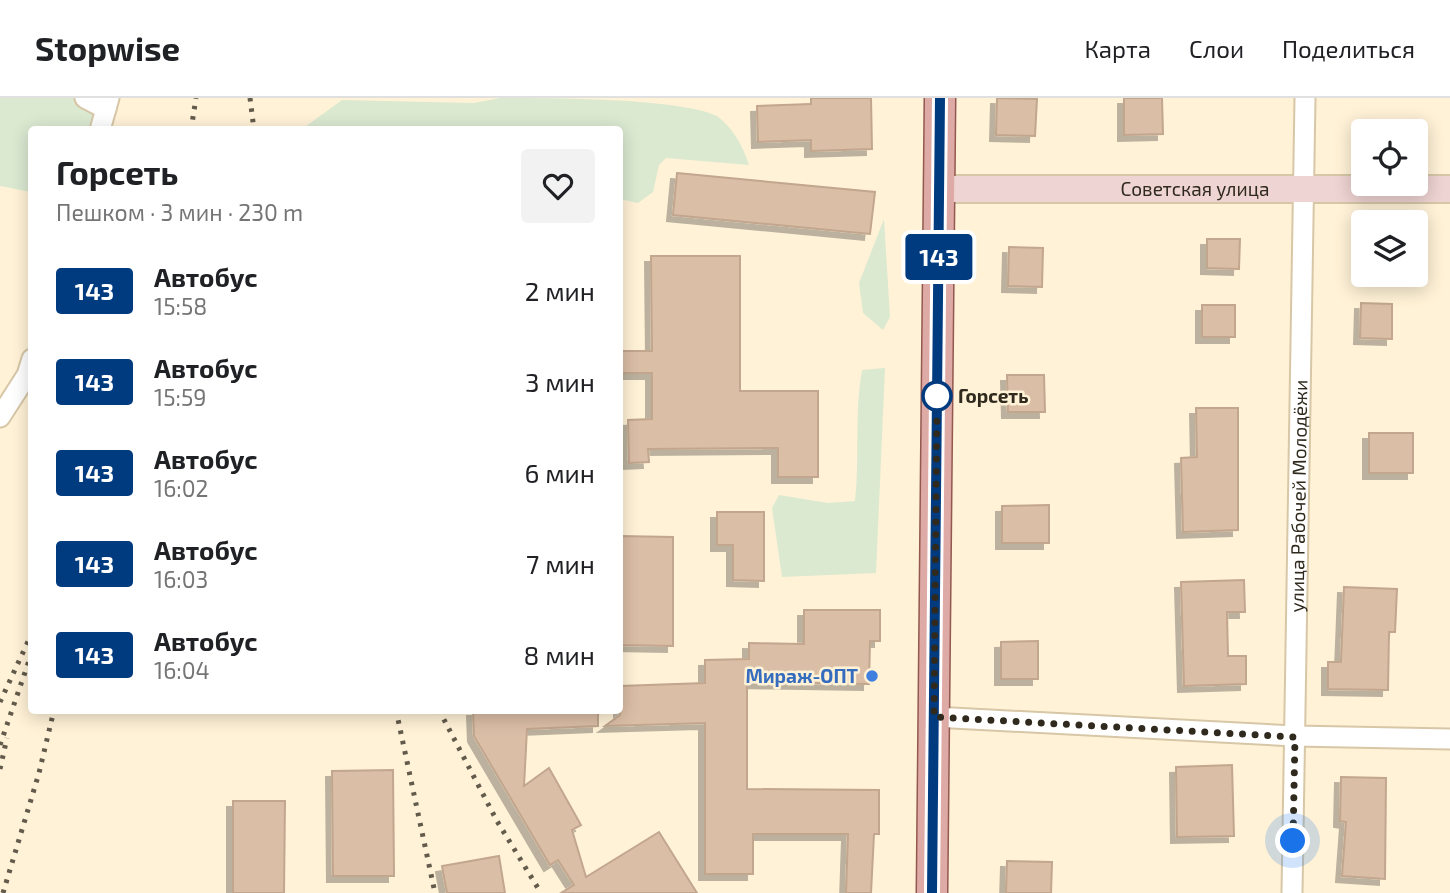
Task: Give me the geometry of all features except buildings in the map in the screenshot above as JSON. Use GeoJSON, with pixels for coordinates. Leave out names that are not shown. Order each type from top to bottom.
{"type":"FeatureCollection","features":[{"type":"Feature","properties":{"kind":"main road"},"geometry":{"type":"LineString","coordinates":[[932,893],[940,98]]}},
{"type":"Feature","properties":{"kind":"street"},"geometry":{"type":"LineString","coordinates":[[85,98],[107,104],[101,126]]}},
{"type":"Feature","properties":{"kind":"street","name":"улица Рабочей Молодёжи"},"geometry":{"type":"LineString","coordinates":[[1292,893],[1306,98]]}},
{"type":"Feature","properties":{"kind":"street","name":"Советская улица"},"geometry":{"type":"LineString","coordinates":[[939,189],[1450,189]]}},
{"type":"Feature","properties":{"kind":"street"},"geometry":{"type":"LineString","coordinates":[[0,417],[28,370]]}},
{"type":"Feature","properties":{"kind":"street"},"geometry":{"type":"LineString","coordinates":[[934,717],[1295,737],[1450,739]]}},
{"type":"Feature","properties":{"kind":"green space"},"geometry":{"type":"Polygon","coordinates":[[[0,98],[109,98],[101,126],[28,126],[28,191],[0,186],[0,98]]]}},
{"type":"Feature","properties":{"kind":"green space"},"geometry":{"type":"Polygon","coordinates":[[[500,98],[550,98],[645,102],[699,110],[717,116],[728,126],[749,165],[666,158],[659,165],[653,192],[638,203],[623,200],[623,126],[306,126],[342,100],[474,103],[500,98]]]}},
{"type":"Feature","properties":{"kind":"green space"},"geometry":{"type":"Polygon","coordinates":[[[884,219],[890,317],[883,330],[863,313],[859,283],[884,219]]]}},
{"type":"Feature","properties":{"kind":"green space"},"geometry":{"type":"Polygon","coordinates":[[[885,368],[876,573],[782,577],[772,508],[779,495],[828,503],[855,501],[858,403],[862,370],[885,368]]]}},
{"type":"Feature","properties":{"kind":"railway"},"geometry":{"type":"LineString","coordinates":[[192,126],[196,98]]}},
{"type":"Feature","properties":{"kind":"railway"},"geometry":{"type":"LineString","coordinates":[[250,98],[254,126]]}},
{"type":"Feature","properties":{"kind":"railway"},"geometry":{"type":"LineString","coordinates":[[0,702],[28,642]]}},
{"type":"Feature","properties":{"kind":"railway"},"geometry":{"type":"LineString","coordinates":[[0,745],[28,664]]}},
{"type":"Feature","properties":{"kind":"railway"},"geometry":{"type":"LineString","coordinates":[[3,893],[39,773],[53,714]]}},
{"type":"Feature","properties":{"kind":"railway"},"geometry":{"type":"LineString","coordinates":[[397,714],[435,893]]}},
{"type":"Feature","properties":{"kind":"railway"},"geometry":{"type":"LineString","coordinates":[[441,714],[497,821],[541,893]]}},
{"type":"Feature","properties":{"kind":"railway"},"geometry":{"type":"LineString","coordinates":[[0,769],[7,738]]}},
{"type":"Feature","properties":{"kind":"bus line","name":"143"},"geometry":{"type":"LineString","coordinates":[[932,893],[940,98]]}},
{"type":"Feature","properties":{"kind":"place","name":"Горсеть"},"geometry":{"type":"Point","coordinates":[937,396]}},
{"type":"Feature","properties":{"kind":"place","name":"Мираж-ОПТ"},"geometry":{"type":"Point","coordinates":[872,676]}},
{"type":"Feature","properties":{"kind":"route"},"geometry":{"type":"LineString","coordinates":[[937,396],[934,717],[1295,737],[1293,841]]}}]}
